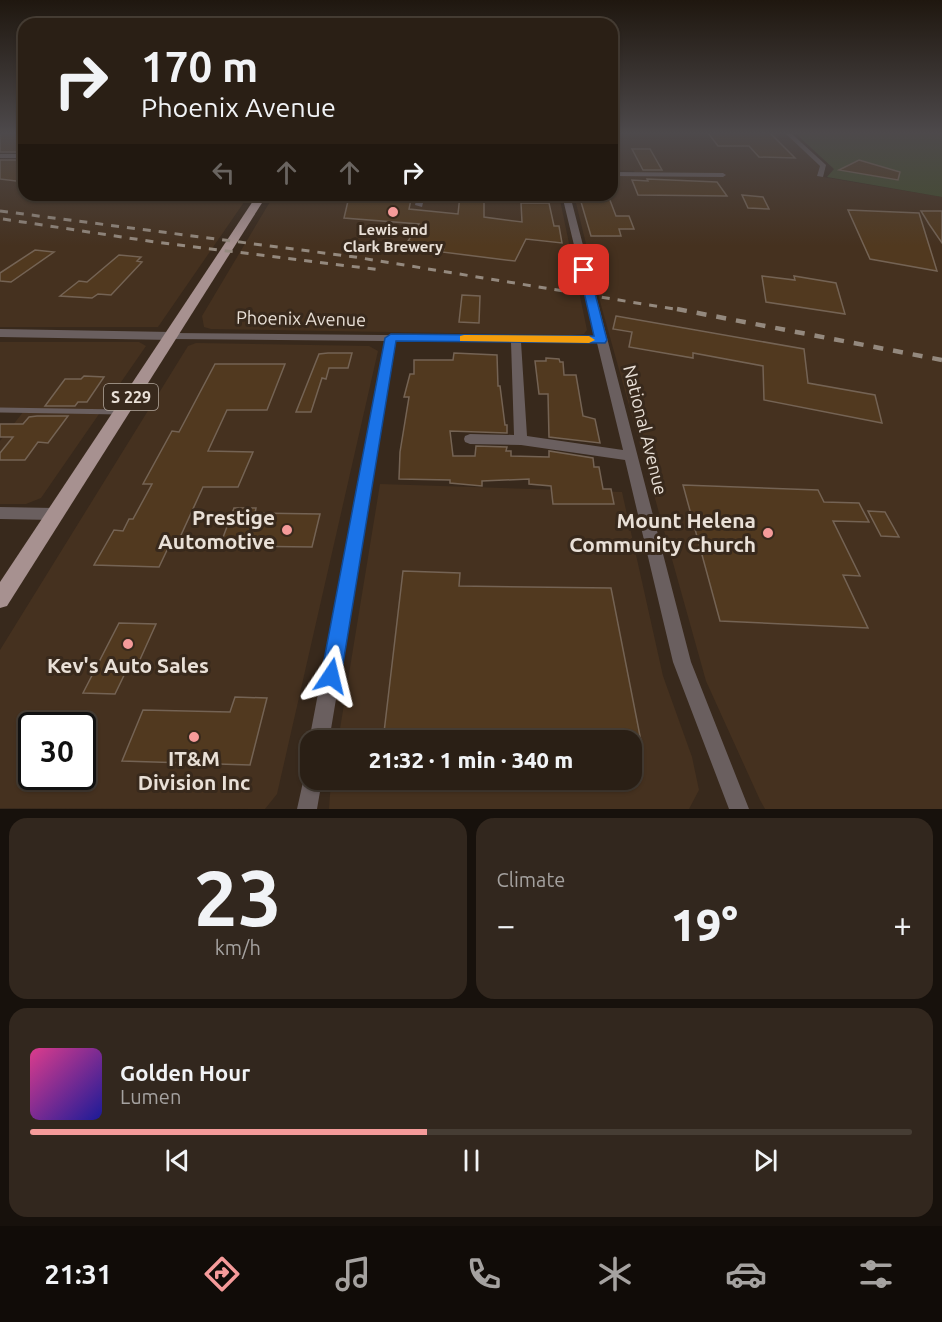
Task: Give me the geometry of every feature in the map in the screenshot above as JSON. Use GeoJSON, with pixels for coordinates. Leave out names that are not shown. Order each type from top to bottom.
{"type":"FeatureCollection","features":[{"type":"Feature","properties":{"kind":"main road","name":"S 229"},"geometry":{"type":"LineString","coordinates":[[0,599],[258,201]]}},
{"type":"Feature","properties":{"kind":"street"},"geometry":{"type":"LineString","coordinates":[[821,176],[823,171]]}},
{"type":"Feature","properties":{"kind":"street"},"geometry":{"type":"LineString","coordinates":[[618,174],[723,175]]}},
{"type":"Feature","properties":{"kind":"street"},"geometry":{"type":"LineString","coordinates":[[419,205],[420,201]]}},
{"type":"Feature","properties":{"kind":"street","name":"National Avenue"},"geometry":{"type":"LineString","coordinates":[[567,201],[682,662],[739,809]]}},
{"type":"Feature","properties":{"kind":"street","name":"Phoenix Avenue"},"geometry":{"type":"LineString","coordinates":[[0,333],[601,340]]}},
{"type":"Feature","properties":{"kind":"street"},"geometry":{"type":"LineString","coordinates":[[322,730],[391,338]]}},
{"type":"Feature","properties":{"kind":"street"},"geometry":{"type":"LineString","coordinates":[[516,339],[521,440]]}},
{"type":"Feature","properties":{"kind":"street"},"geometry":{"type":"LineString","coordinates":[[470,439],[521,440],[632,456]]}},
{"type":"Feature","properties":{"kind":"street"},"geometry":{"type":"LineString","coordinates":[[0,513],[54,514]]}},
{"type":"Feature","properties":{"kind":"street"},"geometry":{"type":"LineString","coordinates":[[307,809],[310,790]]}},
{"type":"Feature","properties":{"kind":"lane"},"geometry":{"type":"LineString","coordinates":[[0,410],[122,412]]}},
{"type":"Feature","properties":{"kind":"shaded area"},"geometry":{"type":"Polygon","coordinates":[[[0,171],[18,171],[18,201],[245,201],[158,327],[0,327],[0,171]]]}},
{"type":"Feature","properties":{"kind":"shaded area"},"geometry":{"type":"Polygon","coordinates":[[[629,171],[819,171],[817,176],[942,197],[942,809],[765,809],[760,800],[706,681],[601,305],[575,201],[618,201],[618,176],[636,176],[634,171],[629,171]]]}},
{"type":"Feature","properties":{"kind":"shaded area"},"geometry":{"type":"Polygon","coordinates":[[[270,201],[560,201],[587,330],[584,334],[573,335],[211,329],[204,327],[202,316],[270,201]]]}},
{"type":"Feature","properties":{"kind":"shaded area"},"geometry":{"type":"Polygon","coordinates":[[[0,342],[139,342],[146,346],[41,498],[26,504],[0,504],[0,441],[24,411],[0,410],[0,342]]]}},
{"type":"Feature","properties":{"kind":"shaded area"},"geometry":{"type":"Polygon","coordinates":[[[196,343],[369,346],[378,351],[277,794],[265,809],[0,808],[0,650],[188,346],[196,343]]]}},
{"type":"Feature","properties":{"kind":"shaded area"},"geometry":{"type":"Polygon","coordinates":[[[380,484],[622,492],[663,676],[692,757],[699,790],[689,809],[329,809],[330,790],[642,790],[642,730],[340,730],[380,484]]]}},
{"type":"Feature","properties":{"kind":"green space"},"geometry":{"type":"Polygon","coordinates":[[[832,171],[942,171],[942,197],[827,177],[832,171]]]}},
{"type":"Feature","properties":{"kind":"building"},"geometry":{"type":"Polygon","coordinates":[[[0,171],[18,171],[18,181],[0,179],[0,171]]]}},
{"type":"Feature","properties":{"kind":"building"},"geometry":{"type":"Polygon","coordinates":[[[843,171],[896,171],[900,172],[898,180],[843,171]]]}},
{"type":"Feature","properties":{"kind":"building"},"geometry":{"type":"Polygon","coordinates":[[[647,179],[717,182],[727,196],[638,195],[632,180],[648,181],[647,179]]]}},
{"type":"Feature","properties":{"kind":"building"},"geometry":{"type":"Polygon","coordinates":[[[742,195],[763,197],[769,209],[748,208],[742,195]]]}},
{"type":"Feature","properties":{"kind":"building"},"geometry":{"type":"Polygon","coordinates":[[[348,201],[411,201],[409,209],[458,214],[459,201],[484,201],[484,217],[522,222],[521,203],[549,203],[554,226],[559,226],[562,243],[526,239],[515,261],[442,252],[444,249],[408,241],[419,224],[344,218],[348,201]]]}},
{"type":"Feature","properties":{"kind":"building"},"geometry":{"type":"Polygon","coordinates":[[[581,201],[610,201],[616,216],[629,216],[634,229],[619,229],[621,236],[591,236],[581,201]]]}},
{"type":"Feature","properties":{"kind":"building"},"geometry":{"type":"Polygon","coordinates":[[[848,210],[919,213],[937,271],[870,259],[848,210]]]}},
{"type":"Feature","properties":{"kind":"building"},"geometry":{"type":"Polygon","coordinates":[[[921,211],[942,211],[942,243],[929,224],[921,211]]]}},
{"type":"Feature","properties":{"kind":"building"},"geometry":{"type":"Polygon","coordinates":[[[35,250],[54,252],[11,282],[0,281],[0,273],[35,250]]]}},
{"type":"Feature","properties":{"kind":"building"},"geometry":{"type":"Polygon","coordinates":[[[119,255],[141,257],[137,261],[142,262],[111,295],[98,294],[92,298],[60,296],[79,281],[87,282],[119,255]]]}},
{"type":"Feature","properties":{"kind":"building"},"geometry":{"type":"Polygon","coordinates":[[[762,276],[795,280],[794,276],[836,283],[845,314],[766,302],[762,276]]]}},
{"type":"Feature","properties":{"kind":"building"},"geometry":{"type":"Polygon","coordinates":[[[462,295],[480,296],[479,323],[459,322],[462,295]]]}},
{"type":"Feature","properties":{"kind":"building"},"geometry":{"type":"Polygon","coordinates":[[[616,316],[804,349],[808,383],[875,395],[882,423],[764,400],[763,366],[693,353],[693,358],[629,347],[632,332],[613,329],[616,316]]]}},
{"type":"Feature","properties":{"kind":"building"},"geometry":{"type":"Polygon","coordinates":[[[352,353],[348,368],[329,368],[326,379],[322,378],[311,412],[296,412],[319,354],[352,353]]]}},
{"type":"Feature","properties":{"kind":"building"},"geometry":{"type":"Polygon","coordinates":[[[454,353],[497,355],[498,386],[500,386],[507,433],[450,431],[453,456],[475,456],[476,446],[507,447],[506,451],[511,451],[511,456],[549,457],[549,451],[593,458],[594,467],[599,467],[603,489],[611,489],[614,504],[553,504],[551,486],[529,484],[529,479],[482,481],[482,486],[450,483],[450,480],[399,479],[400,452],[409,397],[404,397],[410,374],[414,374],[414,360],[453,360],[454,353]]]}},
{"type":"Feature","properties":{"kind":"building"},"geometry":{"type":"Polygon","coordinates":[[[546,358],[559,359],[563,362],[564,375],[576,375],[583,416],[595,419],[600,443],[549,437],[548,394],[539,394],[535,361],[546,361],[546,358]]]}},
{"type":"Feature","properties":{"kind":"building"},"geometry":{"type":"Polygon","coordinates":[[[215,364],[285,364],[267,410],[227,410],[208,451],[253,452],[238,487],[203,487],[176,546],[169,546],[159,567],[94,565],[114,530],[123,531],[129,519],[133,519],[152,484],[143,484],[172,431],[179,432],[215,364]]]}},
{"type":"Feature","properties":{"kind":"building"},"geometry":{"type":"Polygon","coordinates":[[[84,376],[104,377],[87,402],[78,402],[75,406],[45,406],[65,379],[81,379],[84,376]]]}},
{"type":"Feature","properties":{"kind":"building"},"geometry":{"type":"Polygon","coordinates":[[[68,416],[48,443],[38,442],[25,460],[0,460],[0,453],[13,437],[0,437],[0,424],[23,424],[29,417],[68,416]]]}},
{"type":"Feature","properties":{"kind":"building","name":"Mount Helena Community Church"},"geometry":{"type":"Polygon","coordinates":[[[683,485],[818,490],[824,502],[859,503],[869,522],[833,521],[860,576],[843,575],[868,628],[720,621],[683,485]]]}},
{"type":"Feature","properties":{"kind":"building","name":"Prestige Automotive"},"geometry":{"type":"Polygon","coordinates":[[[234,508],[256,508],[255,513],[320,514],[312,547],[219,548],[234,508]]]}},
{"type":"Feature","properties":{"kind":"building"},"geometry":{"type":"Polygon","coordinates":[[[868,511],[885,512],[899,537],[881,536],[868,511]]]}},
{"type":"Feature","properties":{"kind":"building"},"geometry":{"type":"Polygon","coordinates":[[[403,571],[460,573],[459,586],[611,588],[639,730],[384,730],[403,571]]]}},
{"type":"Feature","properties":{"kind":"building","name":"Kev's Auto Sales"},"geometry":{"type":"Polygon","coordinates":[[[119,623],[156,624],[138,664],[130,663],[115,694],[83,693],[119,623]]]}},
{"type":"Feature","properties":{"kind":"building","name":"IT&M Division Inc"},"geometry":{"type":"Polygon","coordinates":[[[235,697],[267,698],[250,765],[122,761],[143,710],[230,712],[235,697]]]}},
{"type":"Feature","properties":{"kind":"railway"},"geometry":{"type":"LineString","coordinates":[[0,211],[355,257],[686,311]]}},
{"type":"Feature","properties":{"kind":"railway"},"geometry":{"type":"LineString","coordinates":[[3,219],[155,242],[381,270]]}},
{"type":"Feature","properties":{"kind":"railway"},"geometry":{"type":"LineString","coordinates":[[677,309],[942,360]]}},
{"type":"Feature","properties":{"kind":"slow traffic"},"geometry":{"type":"LineString","coordinates":[[464,339],[589,340]]}},
{"type":"Feature","properties":{"kind":"place","name":"Lewis and Clark Brewery"},"geometry":{"type":"Point","coordinates":[393,212]}},
{"type":"Feature","properties":{"kind":"place","name":"Prestige Automotive"},"geometry":{"type":"Point","coordinates":[287,530]}},
{"type":"Feature","properties":{"kind":"place","name":"Mount Helena Community Church"},"geometry":{"type":"Point","coordinates":[768,533]}},
{"type":"Feature","properties":{"kind":"place","name":"Kev's Auto Sales"},"geometry":{"type":"Point","coordinates":[128,644]}},
{"type":"Feature","properties":{"kind":"place","name":"IT&M Division Inc"},"geometry":{"type":"Point","coordinates":[194,737]}},
{"type":"Feature","properties":{"kind":"route"},"geometry":{"type":"LineString","coordinates":[[331,676],[391,338],[601,340],[584,270]]}}]}
